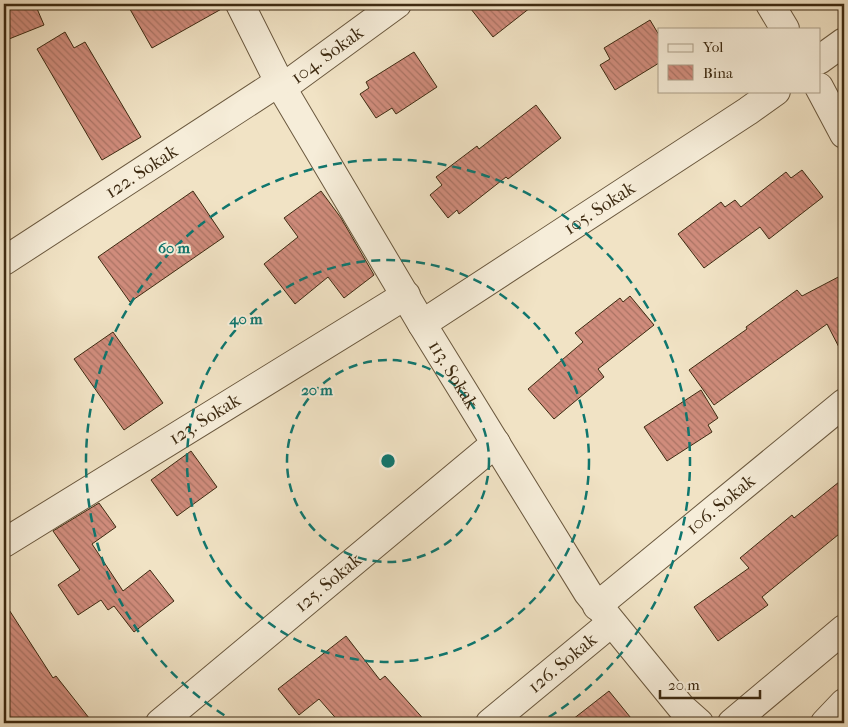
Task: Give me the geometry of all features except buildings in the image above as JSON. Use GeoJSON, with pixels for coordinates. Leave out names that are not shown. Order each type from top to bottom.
{"type":"FeatureCollection","features":[{"type":"Feature","properties":{"kind":"street","name":"113. Sokak"},"geometry":{"type":"LineString","coordinates":[[240,4],[280,85],[422,324],[588,593],[681,707],[699,723]]}},
{"type":"Feature","properties":{"kind":"street","name":"104. Sokak"},"geometry":{"type":"LineString","coordinates":[[280,85],[397,4]]}},
{"type":"Feature","properties":{"kind":"street"},"geometry":{"type":"LineString","coordinates":[[770,4],[784,28]]}},
{"type":"Feature","properties":{"kind":"street"},"geometry":{"type":"LineString","coordinates":[[820,59],[844,42]]}},
{"type":"Feature","properties":{"kind":"street","name":"122. Sokak"},"geometry":{"type":"LineString","coordinates":[[4,261],[280,85]]}},
{"type":"Feature","properties":{"kind":"street"},"geometry":{"type":"LineString","coordinates":[[820,89],[844,134]]}},
{"type":"Feature","properties":{"kind":"street","name":"105. Sokak"},"geometry":{"type":"LineString","coordinates":[[422,324],[775,92]]}},
{"type":"Feature","properties":{"kind":"street","name":"123. Sokak"},"geometry":{"type":"LineString","coordinates":[[4,542],[406,296]]}},
{"type":"Feature","properties":{"kind":"street","name":"106. Sokak"},"geometry":{"type":"LineString","coordinates":[[604,614],[844,403]]}},
{"type":"Feature","properties":{"kind":"street","name":"125. Sokak"},"geometry":{"type":"LineString","coordinates":[[160,723],[496,443]]}},
{"type":"Feature","properties":{"kind":"street","name":"126. Sokak"},"geometry":{"type":"LineString","coordinates":[[490,723],[604,614]]}},
{"type":"Feature","properties":{"kind":"street"},"geometry":{"type":"LineString","coordinates":[[732,723],[844,629]]}},
{"type":"Feature","properties":{"kind":"street"},"geometry":{"type":"LineString","coordinates":[[825,723],[844,704]]}}]}
